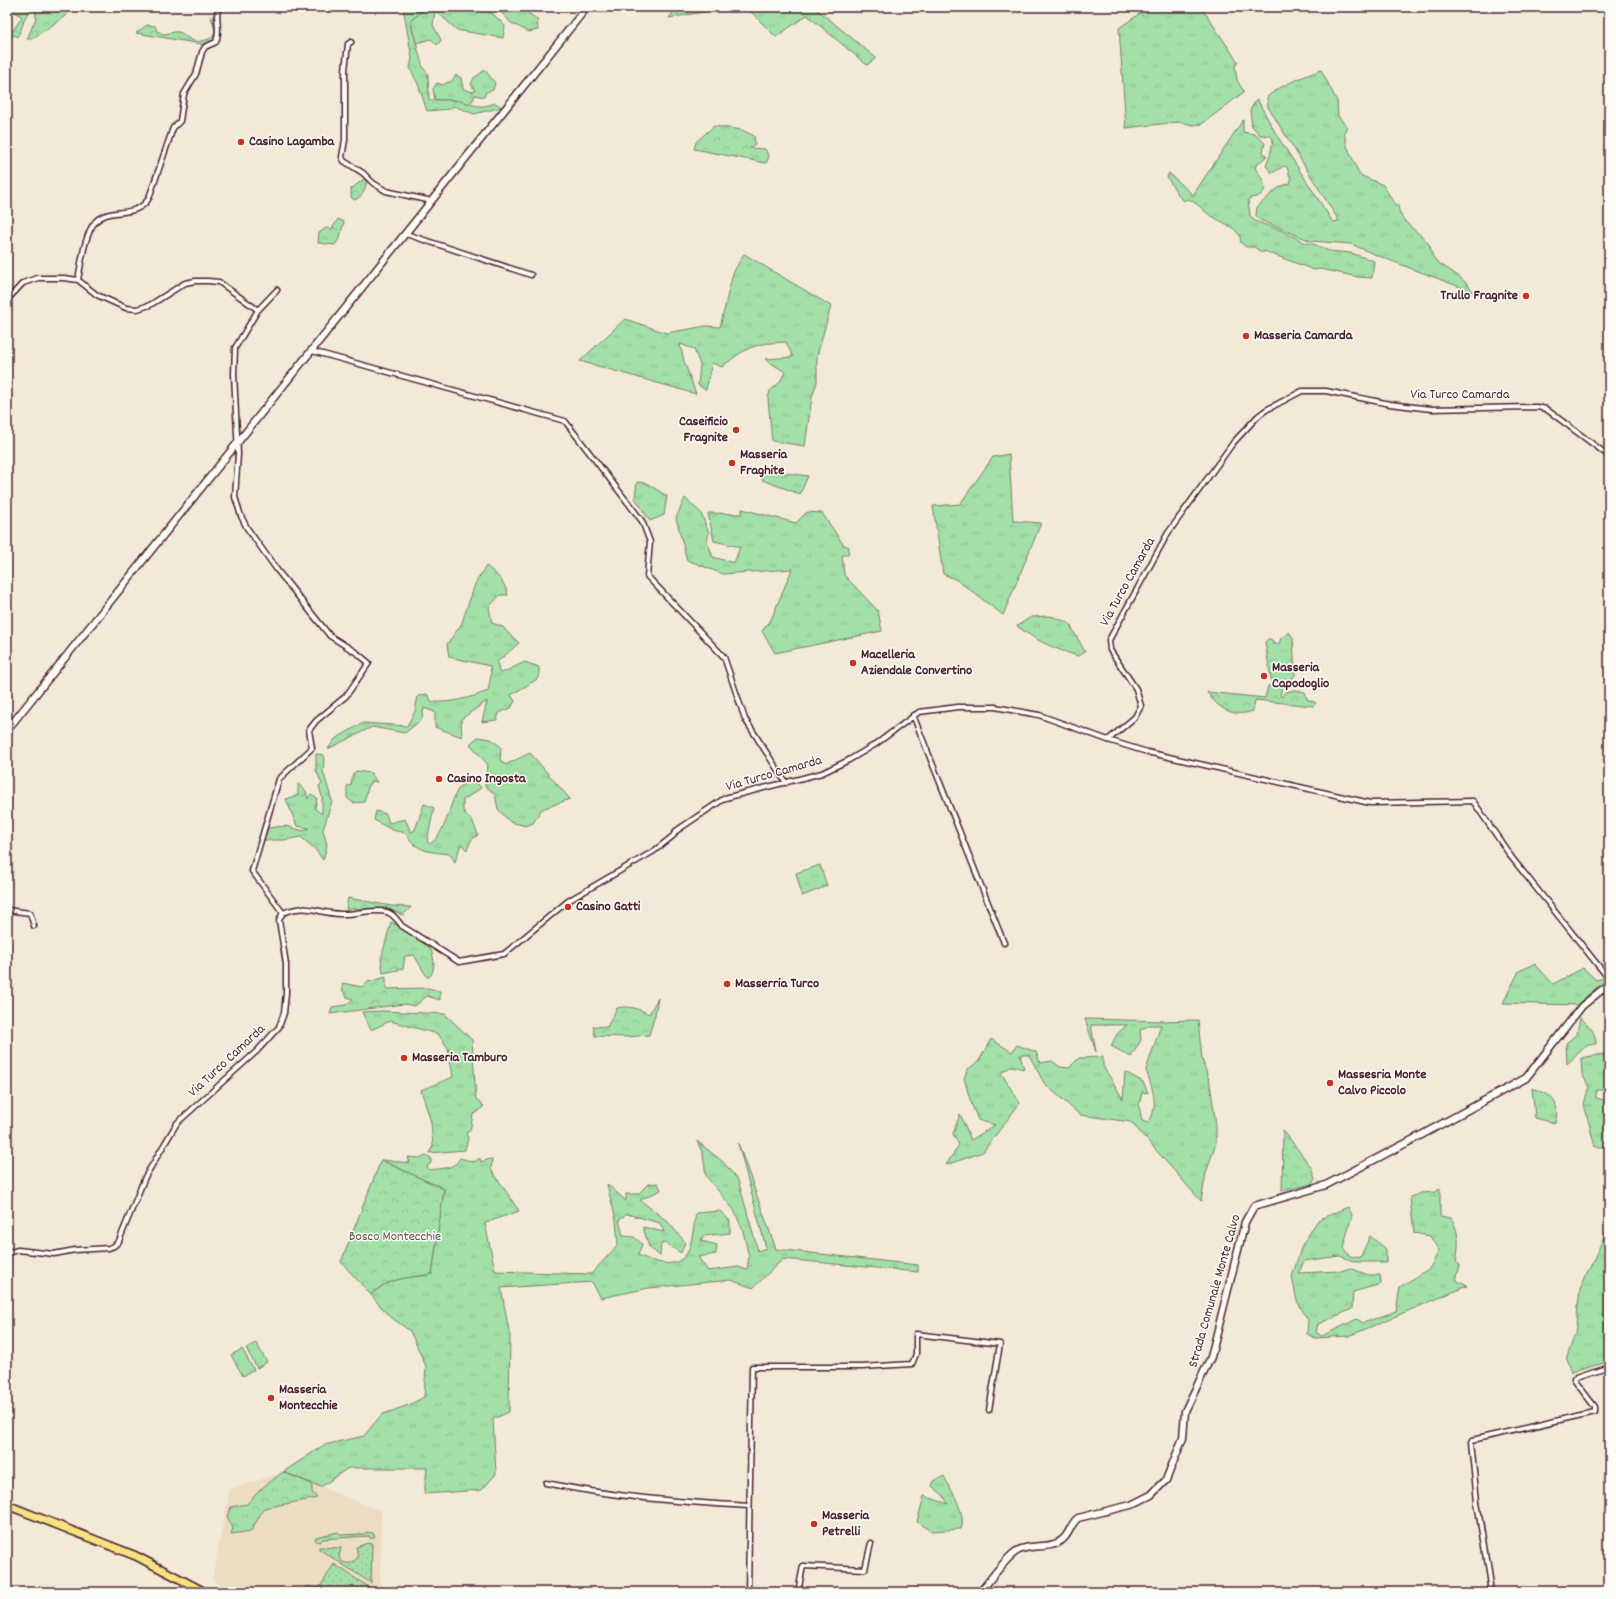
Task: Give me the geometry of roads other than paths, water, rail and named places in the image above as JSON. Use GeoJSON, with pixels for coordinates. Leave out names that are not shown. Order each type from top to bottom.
{"type":"FeatureCollection","features":[{"type":"Feature","properties":{"kind":"main road"},"geometry":{"type":"LineString","coordinates":[[7,1505],[136,1556],[205,1592]]}},
{"type":"Feature","properties":{"kind":"street"},"geometry":{"type":"LineString","coordinates":[[78,280],[84,251],[95,221],[105,215],[132,211],[146,203],[149,198],[173,128],[180,121],[184,94],[196,74],[202,52],[205,47],[216,42],[219,34],[215,16],[218,7]]}},
{"type":"Feature","properties":{"kind":"street"},"geometry":{"type":"LineString","coordinates":[[7,730],[587,7]]}},
{"type":"Feature","properties":{"kind":"street"},"geometry":{"type":"LineString","coordinates":[[351,42],[348,44],[345,70],[346,140],[342,157],[344,161],[363,173],[373,183],[386,191],[432,201]]}},
{"type":"Feature","properties":{"kind":"street"},"geometry":{"type":"LineString","coordinates":[[406,234],[531,275]]}},
{"type":"Feature","properties":{"kind":"street"},"geometry":{"type":"LineString","coordinates":[[7,300],[23,283],[38,278],[78,280],[97,295],[126,308],[137,310],[150,305],[185,283],[195,281],[219,282],[258,310]]}},
{"type":"Feature","properties":{"kind":"street"},"geometry":{"type":"LineString","coordinates":[[277,290],[258,310],[235,348],[234,374],[238,454],[235,497],[241,516],[247,528],[277,570],[330,636],[357,653],[369,663],[346,696],[316,720],[309,730],[312,748],[279,780],[252,871],[283,913]]}},
{"type":"Feature","properties":{"kind":"street"},"geometry":{"type":"LineString","coordinates":[[312,351],[565,421],[642,521],[650,542],[646,576],[724,657],[745,719],[786,783]]}},
{"type":"Feature","properties":{"kind":"street","name":"Via Turco Camarda"},"geometry":{"type":"LineString","coordinates":[[7,1253],[18,1250],[54,1254],[75,1250],[108,1248],[114,1246],[119,1241],[146,1177],[177,1123],[258,1051],[279,1027],[284,1013],[286,993],[286,964],[279,920],[283,913],[298,907],[341,914],[385,912],[396,918],[402,926],[459,962],[498,956],[511,950],[568,901],[654,851],[673,836],[676,831],[726,798],[822,773],[860,755],[912,715],[919,712],[958,707],[995,707],[1039,715],[1108,740],[1135,717],[1141,706],[1136,689],[1110,650],[1109,640],[1168,533],[1233,443],[1258,416],[1297,393],[1326,391],[1390,404],[1431,409],[1537,407],[1546,409],[1609,456]]}},
{"type":"Feature","properties":{"kind":"street"},"geometry":{"type":"LineString","coordinates":[[912,715],[1004,943]]}},
{"type":"Feature","properties":{"kind":"street"},"geometry":{"type":"LineString","coordinates":[[1108,740],[1147,752],[1370,803],[1473,801],[1512,858],[1609,979]]}},
{"type":"Feature","properties":{"kind":"street"},"geometry":{"type":"LineString","coordinates":[[7,910],[30,913],[34,926]]}},
{"type":"Feature","properties":{"kind":"street","name":"Strada Comunale Monte Calvo"},"geometry":{"type":"LineString","coordinates":[[980,1592],[1017,1551],[1052,1545],[1062,1541],[1067,1535],[1073,1522],[1078,1518],[1131,1505],[1150,1495],[1166,1480],[1183,1438],[1185,1411],[1211,1357],[1245,1222],[1254,1206],[1326,1185],[1526,1078],[1582,1006],[1609,984]]}},
{"type":"Feature","properties":{"kind":"street"},"geometry":{"type":"LineString","coordinates":[[748,1592],[748,1506],[752,1367],[862,1367],[912,1364],[916,1354],[916,1334],[1000,1344],[989,1410]]}},
{"type":"Feature","properties":{"kind":"street"},"geometry":{"type":"LineString","coordinates":[[1489,1592],[1490,1585],[1477,1502],[1472,1440],[1595,1412],[1595,1407],[1574,1381],[1574,1378],[1609,1366]]}},
{"type":"Feature","properties":{"kind":"street"},"geometry":{"type":"LineString","coordinates":[[546,1483],[588,1492],[615,1493],[665,1501],[748,1506]]}},
{"type":"Feature","properties":{"kind":"street"},"geometry":{"type":"LineString","coordinates":[[798,1592],[803,1566],[865,1569],[871,1543]]}},
{"type":"Feature","properties":{"kind":"place","name":"Casino Lagamba"},"geometry":{"type":"Point","coordinates":[241,142]}},
{"type":"Feature","properties":{"kind":"place","name":"Trullo Fragnite"},"geometry":{"type":"Point","coordinates":[1526,296]}},
{"type":"Feature","properties":{"kind":"place","name":"Masseria Camarda"},"geometry":{"type":"Point","coordinates":[1246,336]}},
{"type":"Feature","properties":{"kind":"place","name":"Caseificio Fragnite"},"geometry":{"type":"Point","coordinates":[736,430]}},
{"type":"Feature","properties":{"kind":"place","name":"Masseria Fraghite"},"geometry":{"type":"Point","coordinates":[732,463]}},
{"type":"Feature","properties":{"kind":"place","name":"Macelleria Aziendale Convertino"},"geometry":{"type":"Point","coordinates":[853,663]}},
{"type":"Feature","properties":{"kind":"place","name":"Masseria Capodoglio"},"geometry":{"type":"Point","coordinates":[1264,676]}},
{"type":"Feature","properties":{"kind":"place","name":"Casino Ingosta"},"geometry":{"type":"Point","coordinates":[439,779]}},
{"type":"Feature","properties":{"kind":"place","name":"Casino Gatti"},"geometry":{"type":"Point","coordinates":[568,907]}},
{"type":"Feature","properties":{"kind":"place","name":"Masserria Turco"},"geometry":{"type":"Point","coordinates":[727,984]}},
{"type":"Feature","properties":{"kind":"place","name":"Masseria Tamburo"},"geometry":{"type":"Point","coordinates":[404,1058]}},
{"type":"Feature","properties":{"kind":"place","name":"Massesria Monte Calvo Piccolo"},"geometry":{"type":"Point","coordinates":[1330,1083]}},
{"type":"Feature","properties":{"kind":"place","name":"Masseria Montecchie"},"geometry":{"type":"Point","coordinates":[271,1398]}},
{"type":"Feature","properties":{"kind":"place","name":"Masseria Petrelli"},"geometry":{"type":"Point","coordinates":[814,1524]}},
{"type":"Feature","properties":{"kind":"park label","name":"Bosco Montecchie"},"geometry":{"type":"Point","coordinates":[395,1237]}}]}
